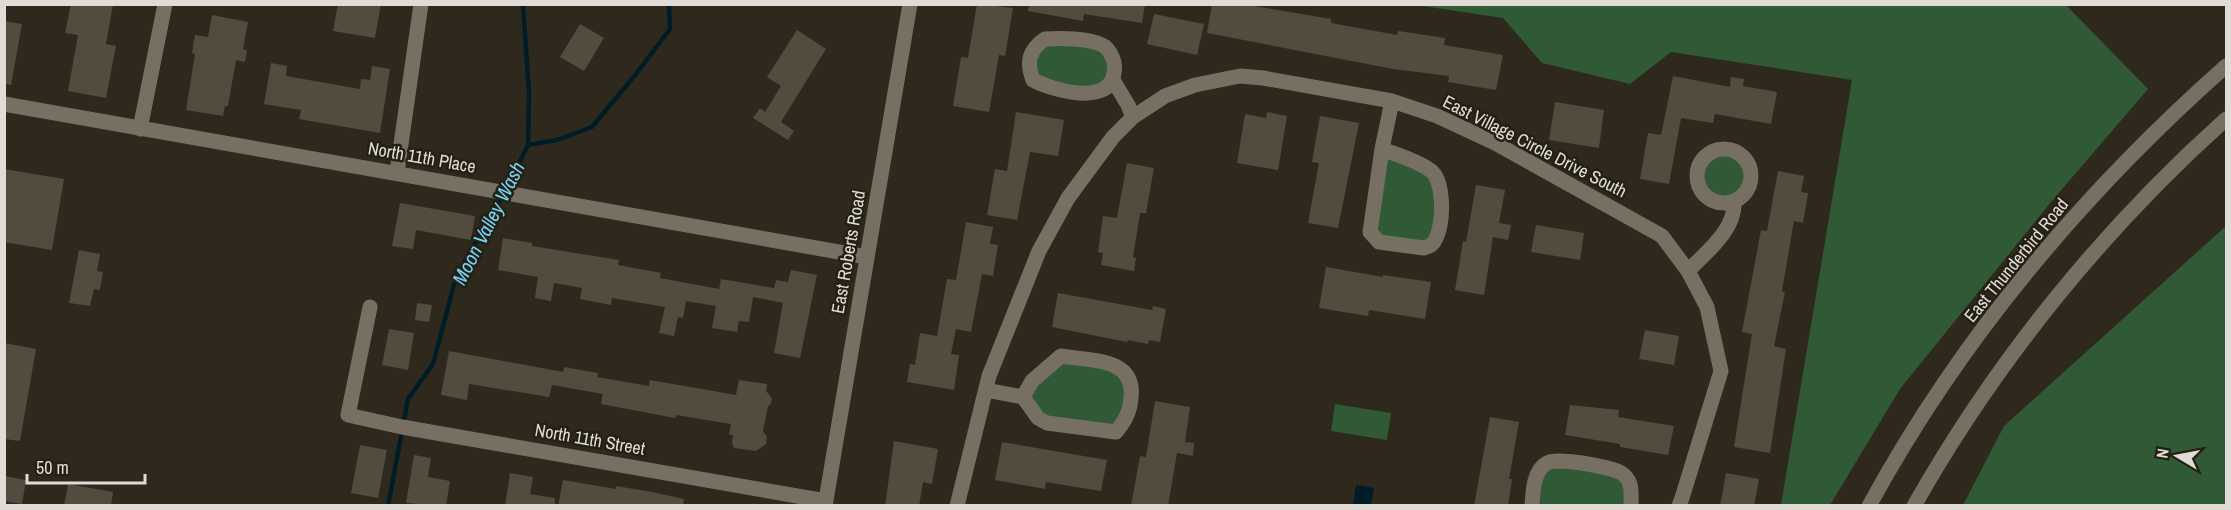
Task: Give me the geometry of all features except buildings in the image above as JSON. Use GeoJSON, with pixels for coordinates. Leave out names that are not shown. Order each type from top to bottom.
{"type":"FeatureCollection","features":[{"type":"Feature","properties":{"kind":"street"},"geometry":{"type":"LineString","coordinates":[[140,129],[165,4]]}},
{"type":"Feature","properties":{"kind":"street"},"geometry":{"type":"LineString","coordinates":[[397,172],[421,4]]}},
{"type":"Feature","properties":{"kind":"street","name":"East Roberts Road"},"geometry":{"type":"LineString","coordinates":[[825,503],[910,4]]}},
{"type":"Feature","properties":{"kind":"street"},"geometry":{"type":"LineString","coordinates":[[1113,80],[1108,87],[1086,93],[1054,89],[1033,80],[1028,68],[1029,56],[1035,46],[1045,39],[1102,45],[1111,53],[1115,64],[1113,80],[1133,117]]}},
{"type":"Feature","properties":{"kind":"street","name":"East Thunderbird Road"},"geometry":{"type":"LineString","coordinates":[[1869,506],[1922,417],[2020,280],[2126,159],[2226,66]]}},
{"type":"Feature","properties":{"kind":"street","name":"East Village Circle Drive South"},"geometry":{"type":"LineString","coordinates":[[957,506],[986,390],[1039,251],[1068,198],[1113,137],[1133,117],[1165,96],[1195,85],[1240,76],[1392,101],[1437,116],[1495,143],[1662,236],[1688,270],[1707,307],[1721,371],[1683,498],[1678,506]]}},
{"type":"Feature","properties":{"kind":"street"},"geometry":{"type":"LineString","coordinates":[[1382,149],[1431,170],[1440,183],[1442,206],[1436,240],[1430,246],[1424,248],[1379,242],[1370,232],[1382,149],[1392,101]]}},
{"type":"Feature","properties":{"kind":"street","name":"North 11th Place"},"geometry":{"type":"LineString","coordinates":[[4,104],[867,256]]}},
{"type":"Feature","properties":{"kind":"street"},"geometry":{"type":"LineString","coordinates":[[1914,506],[1954,437],[2056,298],[2153,190],[2226,119]]}},
{"type":"Feature","properties":{"kind":"street"},"geometry":{"type":"LineString","coordinates":[[1688,270],[1714,244],[1729,224],[1734,211],[1734,201]]}},
{"type":"Feature","properties":{"kind":"street","name":"North 11th Street"},"geometry":{"type":"LineString","coordinates":[[369,307],[348,415],[402,427],[825,503]]}},
{"type":"Feature","properties":{"kind":"street"},"geometry":{"type":"LineString","coordinates":[[986,390],[1023,397],[1038,418],[1047,423],[1116,432],[1126,421],[1133,386],[1128,375],[1120,366],[1061,356],[1032,381],[1023,397]]}},
{"type":"Feature","properties":{"kind":"street"},"geometry":{"type":"LineString","coordinates":[[1532,506],[1537,474],[1546,463],[1557,461],[1607,467],[1623,474],[1631,486],[1631,506]]}},
{"type":"Feature","properties":{"kind":"green space"},"geometry":{"type":"Polygon","coordinates":[[[1416,5],[2066,5],[2148,89],[2051,202],[1900,389],[1830,505],[1781,505],[1852,80],[1671,52],[1630,84],[1542,63],[1503,18],[1416,5]]]}},
{"type":"Feature","properties":{"kind":"green space"},"geometry":{"type":"Polygon","coordinates":[[[1045,39],[1111,53],[1108,87],[1043,85],[1029,56],[1045,39]]]}},
{"type":"Feature","properties":{"kind":"green space"},"geometry":{"type":"Polygon","coordinates":[[[1382,149],[1440,183],[1430,246],[1379,242],[1370,220],[1382,149]]]}},
{"type":"Feature","properties":{"kind":"green space"},"geometry":{"type":"Polygon","coordinates":[[[1724,149],[1734,151],[1743,157],[1749,166],[1751,176],[1749,186],[1743,195],[1734,201],[1724,203],[1714,201],[1705,195],[1699,186],[1697,176],[1699,166],[1705,157],[1714,151],[1724,149]]]}},
{"type":"Feature","properties":{"kind":"green space"},"geometry":{"type":"Polygon","coordinates":[[[2226,226],[2226,505],[1963,505],[2004,426],[2226,226]]]}},
{"type":"Feature","properties":{"kind":"green space"},"geometry":{"type":"Polygon","coordinates":[[[1061,356],[1120,366],[1133,386],[1116,432],[1047,423],[1023,397],[1061,356]]]}},
{"type":"Feature","properties":{"kind":"green space"},"geometry":{"type":"Polygon","coordinates":[[[1335,404],[1391,413],[1387,440],[1331,431],[1335,404]]]}},
{"type":"Feature","properties":{"kind":"green space"},"geometry":{"type":"Polygon","coordinates":[[[1546,463],[1623,474],[1631,505],[1532,506],[1546,463]]]}},
{"type":"Feature","properties":{"kind":"water"},"geometry":{"type":"Polygon","coordinates":[[[1356,485],[1374,488],[1371,505],[1353,505],[1356,485]]]}},
{"type":"Feature","properties":{"kind":"waterway"},"geometry":{"type":"LineString","coordinates":[[523,4],[529,93],[528,145]]}},
{"type":"Feature","properties":{"kind":"waterway","name":"Moon Valley Wash"},"geometry":{"type":"LineString","coordinates":[[388,506],[408,399],[433,364],[456,277],[505,191],[528,145],[557,140],[592,127],[670,29],[669,4]]}}]}
